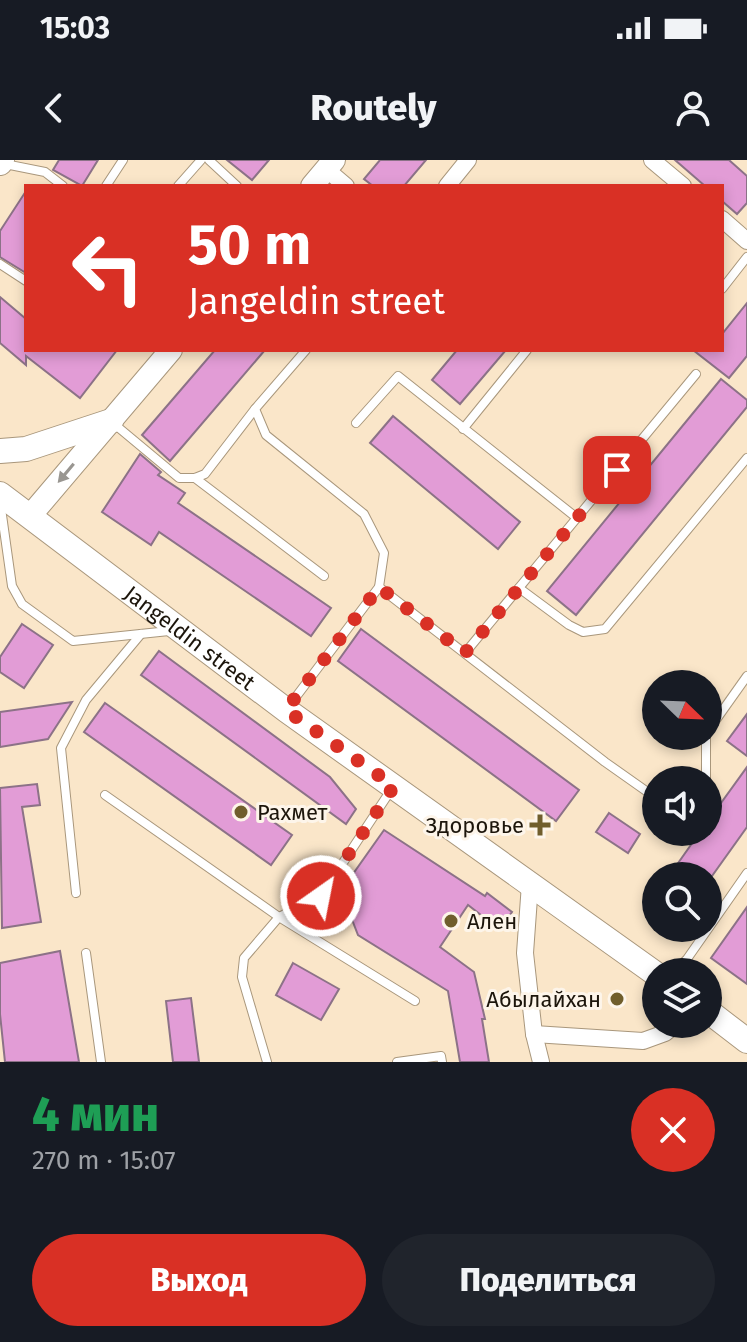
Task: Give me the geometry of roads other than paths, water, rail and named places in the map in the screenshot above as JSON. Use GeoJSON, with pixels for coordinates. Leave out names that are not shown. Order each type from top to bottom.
{"type":"FeatureCollection","features":[{"type":"Feature","properties":{"kind":"main road"},"geometry":{"type":"LineString","coordinates":[[0,451],[26,449],[111,421]]}},
{"type":"Feature","properties":{"kind":"main road","name":"Jangeldin street"},"geometry":{"type":"LineString","coordinates":[[0,497],[30,516],[286,710],[642,964]]}},
{"type":"Feature","properties":{"kind":"main road"},"geometry":{"type":"LineString","coordinates":[[722,1022],[747,1041]]}},
{"type":"Feature","properties":{"kind":"street"},"geometry":{"type":"LineString","coordinates":[[449,184],[468,160]]}},
{"type":"Feature","properties":{"kind":"street"},"geometry":{"type":"LineString","coordinates":[[652,160],[681,184]]}},
{"type":"Feature","properties":{"kind":"street"},"geometry":{"type":"LineString","coordinates":[[324,172],[343,184]]}},
{"type":"Feature","properties":{"kind":"street"},"geometry":{"type":"LineString","coordinates":[[724,221],[747,241]]}},
{"type":"Feature","properties":{"kind":"street"},"geometry":{"type":"LineString","coordinates":[[30,516],[169,352]]}},
{"type":"Feature","properties":{"kind":"street"},"geometry":{"type":"LineString","coordinates":[[530,884],[525,953],[534,1034],[541,1062]]}},
{"type":"Feature","properties":{"kind":"street"},"geometry":{"type":"LineString","coordinates":[[534,1034],[643,1041],[651,1038]]}},
{"type":"Feature","properties":{"kind":"lane"},"geometry":{"type":"LineString","coordinates":[[107,184],[123,160]]}},
{"type":"Feature","properties":{"kind":"lane"},"geometry":{"type":"LineString","coordinates":[[180,184],[201,160]]}},
{"type":"Feature","properties":{"kind":"lane"},"geometry":{"type":"LineString","coordinates":[[209,160],[235,184]]}},
{"type":"Feature","properties":{"kind":"lane"},"geometry":{"type":"LineString","coordinates":[[1,162],[45,172],[60,184]]}},
{"type":"Feature","properties":{"kind":"lane"},"geometry":{"type":"LineString","coordinates":[[724,286],[747,257]]}},
{"type":"Feature","properties":{"kind":"lane"},"geometry":{"type":"LineString","coordinates":[[0,264],[24,280]]}},
{"type":"Feature","properties":{"kind":"lane"},"geometry":{"type":"LineString","coordinates":[[111,421],[179,478],[195,478],[205,474],[304,352]]}},
{"type":"Feature","properties":{"kind":"lane"},"geometry":{"type":"LineString","coordinates":[[463,429],[525,352]]}},
{"type":"Feature","properties":{"kind":"lane"},"geometry":{"type":"LineString","coordinates":[[465,653],[696,374]]}},
{"type":"Feature","properties":{"kind":"lane"},"geometry":{"type":"LineString","coordinates":[[356,423],[398,376],[577,518]]}},
{"type":"Feature","properties":{"kind":"lane"},"geometry":{"type":"LineString","coordinates":[[255,409],[266,435],[364,514],[384,553],[379,587],[286,710]]}},
{"type":"Feature","properties":{"kind":"lane"},"geometry":{"type":"LineString","coordinates":[[519,588],[583,632],[605,629],[747,458]]}},
{"type":"Feature","properties":{"kind":"lane"},"geometry":{"type":"LineString","coordinates":[[195,478],[324,576]]}},
{"type":"Feature","properties":{"kind":"lane"},"geometry":{"type":"LineString","coordinates":[[0,497],[12,586],[22,604],[73,641],[178,630]]}},
{"type":"Feature","properties":{"kind":"lane"},"geometry":{"type":"LineString","coordinates":[[379,587],[642,788]]}},
{"type":"Feature","properties":{"kind":"lane"},"geometry":{"type":"LineString","coordinates":[[76,893],[61,748],[86,700],[141,634]]}},
{"type":"Feature","properties":{"kind":"lane"},"geometry":{"type":"LineString","coordinates":[[722,712],[747,676]]}},
{"type":"Feature","properties":{"kind":"lane"},"geometry":{"type":"LineString","coordinates":[[267,1062],[242,977],[244,958],[279,917],[321,896],[394,786]]}},
{"type":"Feature","properties":{"kind":"lane"},"geometry":{"type":"LineString","coordinates":[[105,795],[279,917],[415,1001]]}},
{"type":"Feature","properties":{"kind":"lane"},"geometry":{"type":"LineString","coordinates":[[688,958],[747,873]]}},
{"type":"Feature","properties":{"kind":"lane"},"geometry":{"type":"LineString","coordinates":[[86,953],[101,1062]]}},
{"type":"Feature","properties":{"kind":"lane"},"geometry":{"type":"LineString","coordinates":[[397,1062],[441,1056],[442,1062]]}},
{"type":"Feature","properties":{"kind":"place","name":"Рахмет"},"geometry":{"type":"Point","coordinates":[241,812]}},
{"type":"Feature","properties":{"kind":"place","name":"Здоровье"},"geometry":{"type":"Point","coordinates":[540,825]}},
{"type":"Feature","properties":{"kind":"place","name":"Ален"},"geometry":{"type":"Point","coordinates":[451,921]}},
{"type":"Feature","properties":{"kind":"place","name":"Абылайхан"},"geometry":{"type":"Point","coordinates":[617,999]}}]}
